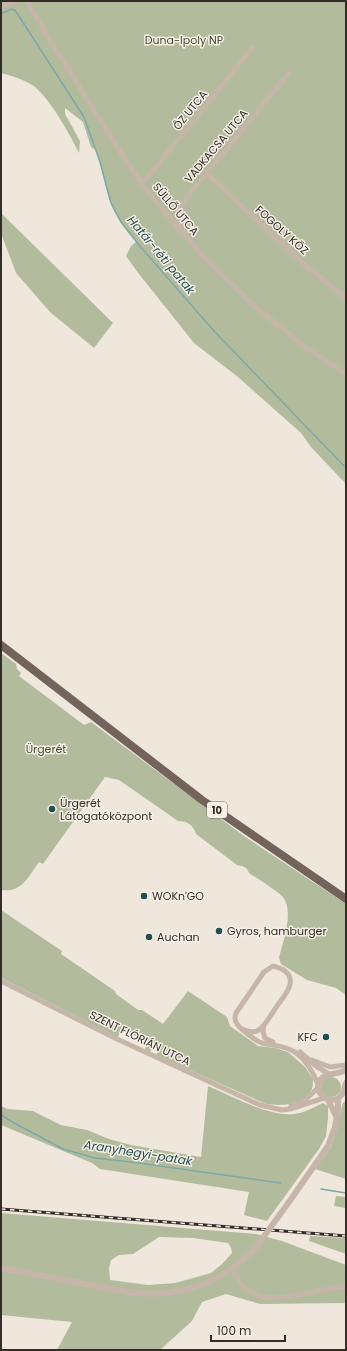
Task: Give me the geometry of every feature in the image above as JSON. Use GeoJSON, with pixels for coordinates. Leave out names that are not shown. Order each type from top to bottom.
{"type":"FeatureCollection","features":[{"type":"Feature","properties":{"kind":"main road","name":"10"},"geometry":{"type":"LineString","coordinates":[[1,645],[202,800],[346,899]]}},
{"type":"Feature","properties":{"kind":"street"},"geometry":{"type":"LineString","coordinates":[[1,8],[16,1]]}},
{"type":"Feature","properties":{"kind":"street","name":"SÜLLŐ UTCA"},"geometry":{"type":"LineString","coordinates":[[27,1],[121,153],[142,184],[184,234],[203,256],[251,302],[305,347],[346,374]]}},
{"type":"Feature","properties":{"kind":"street","name":"ŐZ UTCA"},"geometry":{"type":"LineString","coordinates":[[142,184],[252,48]]}},
{"type":"Feature","properties":{"kind":"street","name":"VADKACSA UTCA"},"geometry":{"type":"LineString","coordinates":[[184,234],[186,232],[176,217],[176,213],[289,73]]}},
{"type":"Feature","properties":{"kind":"street","name":"FOGOLY KÖZ"},"geometry":{"type":"LineString","coordinates":[[207,174],[305,265],[346,298]]}},
{"type":"Feature","properties":{"kind":"street"},"geometry":{"type":"LineString","coordinates":[[242,1029],[252,1032],[259,1030],[264,1024],[290,985],[289,977],[286,972],[276,966],[270,967],[264,972],[236,1013],[234,1017],[235,1021],[242,1029],[260,1042],[288,1048],[295,1052],[311,1069],[321,1096],[326,1099],[333,1100],[338,1098],[343,1093],[345,1084],[341,1078],[316,1066],[298,1051],[289,1046],[265,1038],[263,1031],[264,1024]]}},
{"type":"Feature","properties":{"kind":"street","name":"SZENT FLÓRIÁN UTCA"},"geometry":{"type":"LineString","coordinates":[[1,981],[152,1056],[260,1106],[282,1110],[326,1099]]}},
{"type":"Feature","properties":{"kind":"street"},"geometry":{"type":"LineString","coordinates":[[306,1057],[330,1067],[346,1065]]}},
{"type":"Feature","properties":{"kind":"street"},"geometry":{"type":"LineString","coordinates":[[318,1086],[322,1078],[346,1070]]}},
{"type":"Feature","properties":{"kind":"street","name":"SZENT FLÓRIÁN UTCA"},"geometry":{"type":"LineString","coordinates":[[272,1108],[291,1106],[300,1103],[310,1097],[318,1086]]}},
{"type":"Feature","properties":{"kind":"street"},"geometry":{"type":"LineString","coordinates":[[1,1268],[121,1290],[156,1294],[178,1292],[195,1288],[212,1281],[232,1269],[247,1257],[257,1246],[328,1146],[335,1127],[338,1098]]}},
{"type":"Feature","properties":{"kind":"street"},"geometry":{"type":"LineString","coordinates":[[326,1099],[336,1116]]}},
{"type":"Feature","properties":{"kind":"street"},"geometry":{"type":"LineString","coordinates":[[232,1269],[243,1286],[261,1297],[281,1298],[346,1286]]}},
{"type":"Feature","properties":{"kind":"green space","name":"Duna-Ipoly NP"},"geometry":{"type":"Polygon","coordinates":[[[1,1],[346,1],[346,484],[311,447],[301,433],[238,377],[194,343],[126,256],[131,246],[136,242],[121,223],[114,211],[108,196],[96,150],[91,147],[83,122],[65,108],[65,114],[80,141],[79,153],[60,118],[41,93],[27,82],[1,73],[1,1]]]}},
{"type":"Feature","properties":{"kind":"green space"},"geometry":{"type":"Polygon","coordinates":[[[2,214],[113,323],[94,348],[50,312],[16,273],[1,233],[2,214]]]}},
{"type":"Feature","properties":{"kind":"green space","name":"Ürgerét"},"geometry":{"type":"Polygon","coordinates":[[[1,653],[16,664],[17,669],[21,673],[19,676],[84,725],[91,722],[244,836],[346,904],[346,995],[336,988],[307,980],[281,964],[279,958],[288,918],[286,902],[282,896],[249,873],[246,868],[237,865],[196,834],[190,824],[178,821],[119,780],[105,777],[43,864],[39,862],[24,883],[14,889],[1,890],[1,653]]]}},
{"type":"Feature","properties":{"kind":"green space"},"geometry":{"type":"Polygon","coordinates":[[[1,910],[62,951],[61,954],[115,991],[116,994],[138,1010],[142,1010],[163,1024],[188,991],[227,1017],[230,1026],[258,1046],[275,1048],[288,1052],[305,1067],[313,1079],[312,1089],[309,1095],[292,1104],[266,1104],[156,1055],[160,1046],[154,1044],[150,1052],[145,1049],[148,1042],[125,1031],[120,1033],[118,1037],[1,978],[1,910]]]}},
{"type":"Feature","properties":{"kind":"green space"},"geometry":{"type":"Polygon","coordinates":[[[331,1077],[338,1080],[341,1087],[338,1094],[331,1097],[324,1094],[321,1087],[324,1080],[331,1077]]]}},
{"type":"Feature","properties":{"kind":"green space"},"geometry":{"type":"Polygon","coordinates":[[[208,1086],[253,1106],[278,1113],[300,1113],[323,1103],[328,1106],[326,1136],[319,1149],[267,1221],[244,1215],[249,1192],[100,1169],[92,1163],[1,1125],[1,1106],[8,1109],[33,1111],[61,1125],[87,1130],[109,1139],[131,1145],[201,1157],[208,1086]]]}},
{"type":"Feature","properties":{"kind":"green space"},"geometry":{"type":"Polygon","coordinates":[[[344,1102],[346,1102],[346,1179],[315,1169],[331,1147],[344,1102]]]}},
{"type":"Feature","properties":{"kind":"green space"},"geometry":{"type":"Polygon","coordinates":[[[336,1196],[346,1197],[346,1208],[334,1206],[336,1196]]]}},
{"type":"Feature","properties":{"kind":"green space"},"geometry":{"type":"Polygon","coordinates":[[[1,1213],[256,1234],[282,1241],[346,1265],[346,1303],[260,1304],[226,1294],[202,1302],[192,1321],[160,1350],[57,1350],[72,1322],[1,1315],[1,1213]],[[159,1237],[133,1254],[119,1255],[111,1260],[109,1268],[110,1280],[148,1285],[175,1283],[211,1273],[232,1253],[228,1243],[193,1238],[159,1237]]]}},
{"type":"Feature","properties":{"kind":"green space"},"geometry":{"type":"Polygon","coordinates":[[[310,1236],[346,1238],[346,1254],[309,1241],[310,1236]]]}},
{"type":"Feature","properties":{"kind":"waterway","name":"Határ-réti patak"},"geometry":{"type":"LineString","coordinates":[[1,14],[11,9],[15,10],[84,117],[100,162],[111,203],[121,222],[139,245],[214,331],[346,468]]}},
{"type":"Feature","properties":{"kind":"waterway","name":"Aranyhegyi-patak"},"geometry":{"type":"LineString","coordinates":[[1,1115],[63,1149],[95,1158],[281,1183]]}},
{"type":"Feature","properties":{"kind":"waterway","name":"Aranyhegyi-patak"},"geometry":{"type":"LineString","coordinates":[[321,1189],[346,1193]]}},
{"type":"Feature","properties":{"kind":"railway"},"geometry":{"type":"LineString","coordinates":[[1,1209],[346,1236]]}},
{"type":"Feature","properties":{"kind":"place","name":"Ürgerét Látogatóközpont"},"geometry":{"type":"Point","coordinates":[52,809]}},
{"type":"Feature","properties":{"kind":"place","name":"WOKn'GO"},"geometry":{"type":"Point","coordinates":[144,896]}},
{"type":"Feature","properties":{"kind":"place","name":"Gyros, hamburger"},"geometry":{"type":"Point","coordinates":[219,931]}},
{"type":"Feature","properties":{"kind":"place","name":"Auchan"},"geometry":{"type":"Point","coordinates":[149,937]}},
{"type":"Feature","properties":{"kind":"place","name":"KFC"},"geometry":{"type":"Point","coordinates":[326,1037]}}]}
